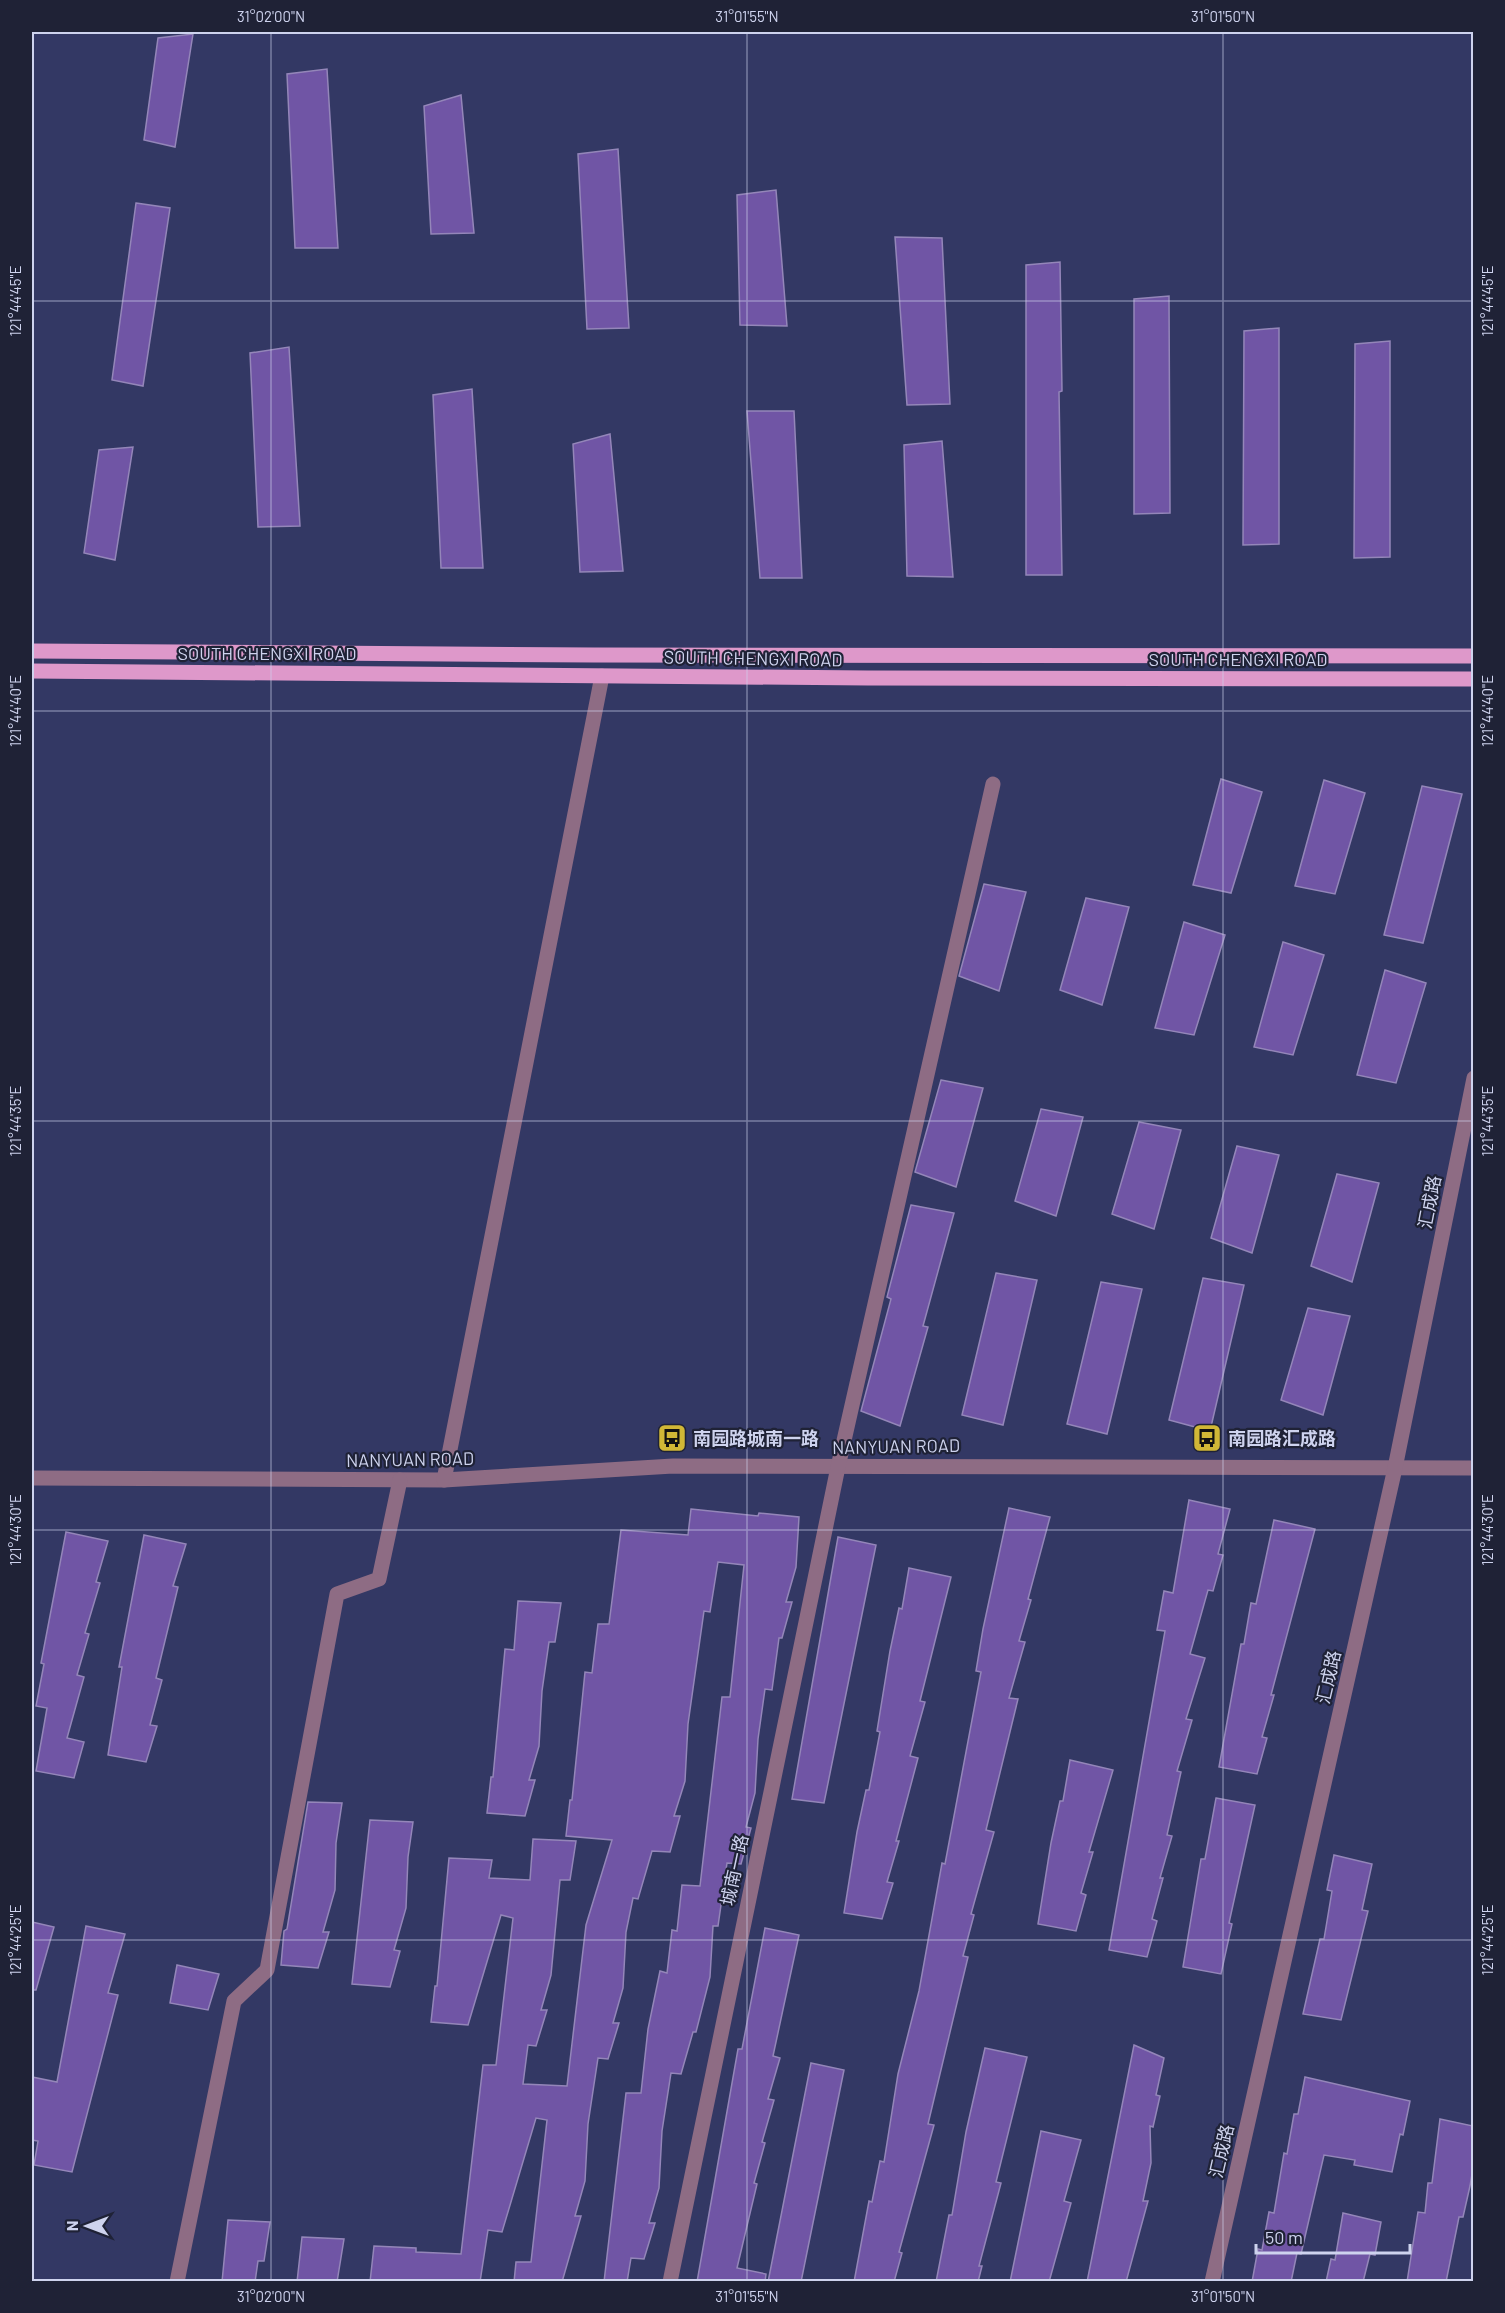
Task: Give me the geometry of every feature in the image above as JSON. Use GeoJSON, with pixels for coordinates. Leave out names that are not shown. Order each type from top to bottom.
{"type":"FeatureCollection","features":[{"type":"Feature","properties":{"kind":"main road","name":"SOUTH CHENGXI ROAD"},"geometry":{"type":"LineString","coordinates":[[32,651],[594,655],[1473,656]]}},
{"type":"Feature","properties":{"kind":"main road","name":"SOUTH CHENGXI ROAD"},"geometry":{"type":"LineString","coordinates":[[32,671],[602,676],[1473,679]]}},
{"type":"Feature","properties":{"kind":"street"},"geometry":{"type":"LineString","coordinates":[[444,1480],[602,676]]}},
{"type":"Feature","properties":{"kind":"street","name":"城南一路"},"geometry":{"type":"LineString","coordinates":[[670,2282],[838,1467],[993,784]]}},
{"type":"Feature","properties":{"kind":"street","name":"汇成路"},"geometry":{"type":"LineString","coordinates":[[1212,2282],[1395,1468],[1473,1078]]}},
{"type":"Feature","properties":{"kind":"street","name":"NANYUAN ROAD"},"geometry":{"type":"LineString","coordinates":[[32,1478],[444,1480],[673,1466],[1041,1465],[1473,1468]]}},
{"type":"Feature","properties":{"kind":"street"},"geometry":{"type":"LineString","coordinates":[[177,2282],[234,2001],[267,1970],[337,1594],[379,1579],[399,1480]]}},
{"type":"Feature","properties":{"kind":"building"},"geometry":{"type":"Polygon","coordinates":[[[193,34],[175,147],[144,140],[158,38],[193,34]]]}},
{"type":"Feature","properties":{"kind":"building"},"geometry":{"type":"Polygon","coordinates":[[[327,69],[338,248],[295,248],[287,74],[327,69]]]}},
{"type":"Feature","properties":{"kind":"building"},"geometry":{"type":"Polygon","coordinates":[[[461,95],[474,233],[431,234],[424,106],[461,95]]]}},
{"type":"Feature","properties":{"kind":"building"},"geometry":{"type":"Polygon","coordinates":[[[618,149],[629,328],[587,329],[578,154],[618,149]]]}},
{"type":"Feature","properties":{"kind":"building"},"geometry":{"type":"Polygon","coordinates":[[[776,190],[787,326],[740,325],[737,195],[776,190]]]}},
{"type":"Feature","properties":{"kind":"building"},"geometry":{"type":"Polygon","coordinates":[[[136,203],[170,208],[143,386],[112,380],[136,203]]]}},
{"type":"Feature","properties":{"kind":"building"},"geometry":{"type":"Polygon","coordinates":[[[895,237],[942,238],[950,404],[907,405],[895,237]]]}},
{"type":"Feature","properties":{"kind":"building"},"geometry":{"type":"Polygon","coordinates":[[[1060,262],[1062,391],[1059,392],[1062,575],[1026,575],[1026,265],[1060,262]]]}},
{"type":"Feature","properties":{"kind":"building"},"geometry":{"type":"Polygon","coordinates":[[[1169,296],[1170,513],[1134,514],[1134,299],[1169,296]]]}},
{"type":"Feature","properties":{"kind":"building"},"geometry":{"type":"Polygon","coordinates":[[[1279,328],[1279,544],[1243,545],[1244,331],[1279,328]]]}},
{"type":"Feature","properties":{"kind":"building"},"geometry":{"type":"Polygon","coordinates":[[[1390,341],[1390,557],[1354,558],[1355,344],[1390,341]]]}},
{"type":"Feature","properties":{"kind":"building"},"geometry":{"type":"Polygon","coordinates":[[[289,347],[300,526],[258,527],[250,353],[289,347]]]}},
{"type":"Feature","properties":{"kind":"building"},"geometry":{"type":"Polygon","coordinates":[[[472,389],[483,568],[441,568],[433,395],[472,389]]]}},
{"type":"Feature","properties":{"kind":"building"},"geometry":{"type":"Polygon","coordinates":[[[747,411],[794,411],[802,578],[760,578],[747,411]]]}},
{"type":"Feature","properties":{"kind":"building"},"geometry":{"type":"Polygon","coordinates":[[[610,434],[623,571],[580,572],[573,444],[610,434]]]}},
{"type":"Feature","properties":{"kind":"building"},"geometry":{"type":"Polygon","coordinates":[[[942,441],[953,577],[907,576],[904,445],[942,441]]]}},
{"type":"Feature","properties":{"kind":"building"},"geometry":{"type":"Polygon","coordinates":[[[133,447],[115,560],[84,553],[99,450],[133,447]]]}},
{"type":"Feature","properties":{"kind":"building"},"geometry":{"type":"Polygon","coordinates":[[[1221,779],[1262,792],[1231,893],[1193,885],[1221,779]]]}},
{"type":"Feature","properties":{"kind":"building"},"geometry":{"type":"Polygon","coordinates":[[[1324,780],[1365,793],[1335,894],[1295,886],[1324,780]]]}},
{"type":"Feature","properties":{"kind":"building"},"geometry":{"type":"Polygon","coordinates":[[[1422,786],[1462,794],[1423,943],[1384,935],[1422,786]]]}},
{"type":"Feature","properties":{"kind":"building"},"geometry":{"type":"Polygon","coordinates":[[[984,884],[1026,892],[999,991],[959,976],[984,884]]]}},
{"type":"Feature","properties":{"kind":"building"},"geometry":{"type":"Polygon","coordinates":[[[1086,898],[1129,907],[1102,1005],[1060,990],[1086,898]]]}},
{"type":"Feature","properties":{"kind":"building"},"geometry":{"type":"Polygon","coordinates":[[[1184,922],[1225,935],[1194,1035],[1155,1028],[1184,922]]]}},
{"type":"Feature","properties":{"kind":"building"},"geometry":{"type":"Polygon","coordinates":[[[1283,942],[1324,955],[1293,1055],[1254,1047],[1283,942]]]}},
{"type":"Feature","properties":{"kind":"building"},"geometry":{"type":"Polygon","coordinates":[[[1385,970],[1426,983],[1396,1083],[1357,1075],[1385,970]]]}},
{"type":"Feature","properties":{"kind":"building"},"geometry":{"type":"Polygon","coordinates":[[[941,1080],[983,1088],[956,1187],[915,1172],[941,1080]]]}},
{"type":"Feature","properties":{"kind":"building"},"geometry":{"type":"Polygon","coordinates":[[[1041,1109],[1083,1117],[1056,1216],[1015,1201],[1041,1109]]]}},
{"type":"Feature","properties":{"kind":"building"},"geometry":{"type":"Polygon","coordinates":[[[1139,1122],[1181,1130],[1154,1229],[1112,1214],[1139,1122]]]}},
{"type":"Feature","properties":{"kind":"building"},"geometry":{"type":"Polygon","coordinates":[[[1237,1146],[1279,1155],[1252,1253],[1211,1238],[1237,1146]]]}},
{"type":"Feature","properties":{"kind":"building"},"geometry":{"type":"Polygon","coordinates":[[[1337,1174],[1379,1183],[1352,1282],[1311,1266],[1337,1174]]]}},
{"type":"Feature","properties":{"kind":"building"},"geometry":{"type":"Polygon","coordinates":[[[911,1205],[954,1213],[923,1326],[928,1327],[900,1426],[861,1411],[891,1299],[887,1297],[911,1205]]]}},
{"type":"Feature","properties":{"kind":"building"},"geometry":{"type":"Polygon","coordinates":[[[996,1273],[1037,1280],[1003,1425],[962,1415],[996,1273]]]}},
{"type":"Feature","properties":{"kind":"building"},"geometry":{"type":"Polygon","coordinates":[[[1203,1278],[1244,1285],[1210,1431],[1169,1420],[1203,1278]]]}},
{"type":"Feature","properties":{"kind":"building"},"geometry":{"type":"Polygon","coordinates":[[[1101,1282],[1142,1289],[1107,1434],[1067,1424],[1101,1282]]]}},
{"type":"Feature","properties":{"kind":"building"},"geometry":{"type":"Polygon","coordinates":[[[1308,1308],[1350,1316],[1323,1415],[1281,1400],[1308,1308]]]}},
{"type":"Feature","properties":{"kind":"building"},"geometry":{"type":"Polygon","coordinates":[[[1189,1500],[1230,1509],[1218,1554],[1223,1555],[1213,1591],[1208,1590],[1190,1654],[1205,1658],[1186,1719],[1192,1720],[1177,1771],[1181,1772],[1167,1835],[1172,1836],[1160,1878],[1163,1878],[1152,1919],[1157,1921],[1147,1957],[1109,1950],[1165,1631],[1157,1630],[1164,1591],[1173,1593],[1189,1500]]]}},
{"type":"Feature","properties":{"kind":"building"},"geometry":{"type":"Polygon","coordinates":[[[1009,1508],[1050,1517],[1019,1641],[1025,1642],[1009,1698],[1018,1699],[986,1830],[994,1832],[971,1914],[974,1915],[963,1956],[968,1957],[928,2124],[934,2125],[899,2252],[902,2253],[894,2282],[854,2282],[869,2201],[872,2202],[880,2161],[884,2162],[898,2074],[919,1991],[942,1863],[945,1864],[981,1672],[976,1671],[983,1629],[1009,1508]]]}},
{"type":"Feature","properties":{"kind":"building"},"geometry":{"type":"Polygon","coordinates":[[[691,1509],[758,1516],[759,1513],[799,1517],[796,1567],[786,1602],[792,1602],[782,1638],[779,1638],[772,1690],[765,1689],[758,1739],[755,1793],[746,1827],[751,1828],[741,1864],[727,1863],[718,1926],[713,1926],[710,1977],[696,2032],[693,2032],[681,2074],[671,2073],[662,2131],[659,2188],[649,2223],[655,2223],[644,2259],[631,2258],[627,2282],[604,2282],[626,2093],[641,2093],[648,2029],[660,1971],[667,1973],[672,1930],[677,1931],[682,1885],[700,1886],[722,1697],[730,1697],[744,1565],[718,1562],[710,1612],[704,1611],[688,1724],[685,1781],[674,1816],[680,1816],[670,1852],[652,1851],[638,1899],[633,1898],[626,1932],[623,1988],[613,2023],[619,2023],[608,2059],[598,2058],[588,2124],[585,2181],[575,2216],[581,2216],[562,2282],[514,2282],[516,2262],[531,2262],[547,2120],[536,2118],[502,2232],[488,2230],[480,2282],[370,2282],[374,2246],[416,2248],[416,2252],[461,2254],[483,2065],[496,2065],[513,1918],[501,1915],[468,2025],[431,2022],[435,1986],[437,1986],[449,1858],[492,1860],[489,1878],[530,1880],[533,1839],[576,1841],[570,1880],[560,1880],[551,1975],[541,2010],[547,2010],[536,2046],[528,2045],[523,2084],[567,2086],[586,1925],[612,1840],[566,1836],[570,1800],[572,1800],[585,1672],[592,1673],[598,1624],[609,1624],[621,1530],[688,1535],[691,1509]]]}},
{"type":"Feature","properties":{"kind":"building"},"geometry":{"type":"Polygon","coordinates":[[[1274,1520],[1315,1529],[1271,1695],[1274,1695],[1262,1737],[1267,1738],[1257,1774],[1219,1767],[1241,1644],[1244,1644],[1251,1603],[1256,1604],[1274,1520]]]}},
{"type":"Feature","properties":{"kind":"building"},"geometry":{"type":"Polygon","coordinates":[[[66,1532],[108,1541],[96,1582],[100,1583],[85,1633],[89,1634],[77,1675],[84,1677],[67,1738],[84,1742],[74,1778],[36,1771],[47,1708],[36,1706],[44,1664],[41,1663],[66,1532]]]}},
{"type":"Feature","properties":{"kind":"building"},"geometry":{"type":"Polygon","coordinates":[[[144,1535],[186,1544],[173,1586],[178,1587],[156,1678],[162,1680],[150,1725],[157,1726],[146,1762],[108,1755],[122,1667],[119,1667],[144,1535]]]}},
{"type":"Feature","properties":{"kind":"building"},"geometry":{"type":"Polygon","coordinates":[[[838,1537],[876,1545],[824,1803],[792,1799],[838,1537]]]}},
{"type":"Feature","properties":{"kind":"building"},"geometry":{"type":"Polygon","coordinates":[[[909,1568],[951,1577],[920,1701],[925,1702],[910,1756],[918,1758],[896,1841],[899,1841],[887,1882],[893,1883],[882,1919],[844,1913],[857,1832],[866,1790],[869,1790],[880,1732],[877,1731],[890,1651],[899,1608],[902,1609],[909,1568]]]}},
{"type":"Feature","properties":{"kind":"building"},"geometry":{"type":"Polygon","coordinates":[[[518,1601],[561,1603],[555,1642],[549,1642],[542,1691],[539,1746],[529,1780],[535,1780],[525,1816],[487,1813],[491,1777],[493,1777],[505,1649],[514,1650],[518,1601]]]}},
{"type":"Feature","properties":{"kind":"building"},"geometry":{"type":"Polygon","coordinates":[[[1070,1760],[1113,1770],[1089,1852],[1093,1852],[1081,1893],[1086,1895],[1076,1931],[1038,1924],[1051,1843],[1060,1801],[1063,1801],[1070,1760]]]}},
{"type":"Feature","properties":{"kind":"building"},"geometry":{"type":"Polygon","coordinates":[[[1216,1798],[1255,1805],[1229,1923],[1232,1924],[1221,1974],[1183,1967],[1201,1859],[1205,1859],[1216,1798]]]}},
{"type":"Feature","properties":{"kind":"building"},"geometry":{"type":"Polygon","coordinates":[[[308,1802],[342,1803],[336,1843],[335,1890],[323,1932],[329,1932],[318,1968],[281,1965],[284,1931],[287,1929],[308,1802]]]}},
{"type":"Feature","properties":{"kind":"building"},"geometry":{"type":"Polygon","coordinates":[[[370,1820],[413,1822],[408,1857],[406,1908],[394,1950],[400,1951],[390,1987],[352,1984],[370,1820]]]}},
{"type":"Feature","properties":{"kind":"building"},"geometry":{"type":"Polygon","coordinates":[[[1334,1855],[1372,1864],[1362,1910],[1368,1911],[1341,2020],[1303,2014],[1320,1939],[1324,1939],[1332,1891],[1327,1890],[1334,1855]]]}},
{"type":"Feature","properties":{"kind":"building"},"geometry":{"type":"Polygon","coordinates":[[[32,1922],[54,1927],[36,1990],[32,1990],[32,1922]]]}},
{"type":"Feature","properties":{"kind":"building"},"geometry":{"type":"Polygon","coordinates":[[[86,1926],[125,1934],[108,1993],[118,1995],[72,2172],[34,2165],[38,2141],[32,2140],[32,2077],[57,2082],[86,1926]]]}},
{"type":"Feature","properties":{"kind":"building"},"geometry":{"type":"Polygon","coordinates":[[[765,1928],[799,1935],[773,2056],[780,2058],[768,2099],[774,2100],[762,2142],[765,2143],[754,2183],[757,2184],[737,2268],[766,2274],[765,2282],[697,2282],[738,2049],[742,2049],[765,1928]]]}},
{"type":"Feature","properties":{"kind":"building"},"geometry":{"type":"Polygon","coordinates":[[[177,1965],[219,1974],[208,2010],[170,2003],[177,1965]]]}},
{"type":"Feature","properties":{"kind":"building"},"geometry":{"type":"Polygon","coordinates":[[[1134,2045],[1164,2058],[1156,2095],[1160,2096],[1153,2127],[1150,2126],[1151,2163],[1143,2201],[1148,2201],[1126,2282],[1087,2282],[1134,2045]]]}},
{"type":"Feature","properties":{"kind":"building"},"geometry":{"type":"Polygon","coordinates":[[[985,2048],[1027,2057],[996,2182],[1001,2183],[979,2266],[982,2266],[978,2282],[936,2282],[949,2215],[952,2215],[966,2132],[985,2048]]]}},
{"type":"Feature","properties":{"kind":"building"},"geometry":{"type":"Polygon","coordinates":[[[811,2063],[844,2070],[801,2282],[768,2282],[811,2063]]]}},
{"type":"Feature","properties":{"kind":"building"},"geometry":{"type":"Polygon","coordinates":[[[1305,2077],[1410,2101],[1403,2135],[1400,2134],[1392,2172],[1354,2165],[1355,2160],[1324,2155],[1301,2254],[1297,2253],[1291,2282],[1252,2282],[1258,2249],[1262,2250],[1269,2212],[1274,2213],[1284,2153],[1287,2154],[1294,2114],[1298,2114],[1305,2077]]]}},
{"type":"Feature","properties":{"kind":"building"},"geometry":{"type":"Polygon","coordinates":[[[1440,2119],[1473,2126],[1473,2168],[1470,2186],[1463,2217],[1459,2217],[1446,2282],[1407,2282],[1418,2212],[1425,2213],[1428,2183],[1432,2183],[1440,2119]]]}},
{"type":"Feature","properties":{"kind":"building"},"geometry":{"type":"Polygon","coordinates":[[[1041,2131],[1081,2140],[1064,2201],[1071,2203],[1049,2282],[1010,2282],[1041,2131]]]}},
{"type":"Feature","properties":{"kind":"building"},"geometry":{"type":"Polygon","coordinates":[[[1343,2213],[1381,2222],[1375,2255],[1370,2254],[1363,2282],[1326,2282],[1331,2259],[1335,2260],[1343,2213]]]}},
{"type":"Feature","properties":{"kind":"building"},"geometry":{"type":"Polygon","coordinates":[[[228,2220],[270,2222],[264,2261],[258,2261],[255,2282],[222,2282],[228,2220]]]}},
{"type":"Feature","properties":{"kind":"building"},"geometry":{"type":"Polygon","coordinates":[[[302,2237],[344,2239],[337,2282],[297,2282],[302,2237]]]}},
{"type":"Feature","properties":{"kind":"place","name":"南园路城南一路"},"geometry":{"type":"Point","coordinates":[672,1438]}},
{"type":"Feature","properties":{"kind":"place","name":"南园路汇成路"},"geometry":{"type":"Point","coordinates":[1207,1438]}}]}
